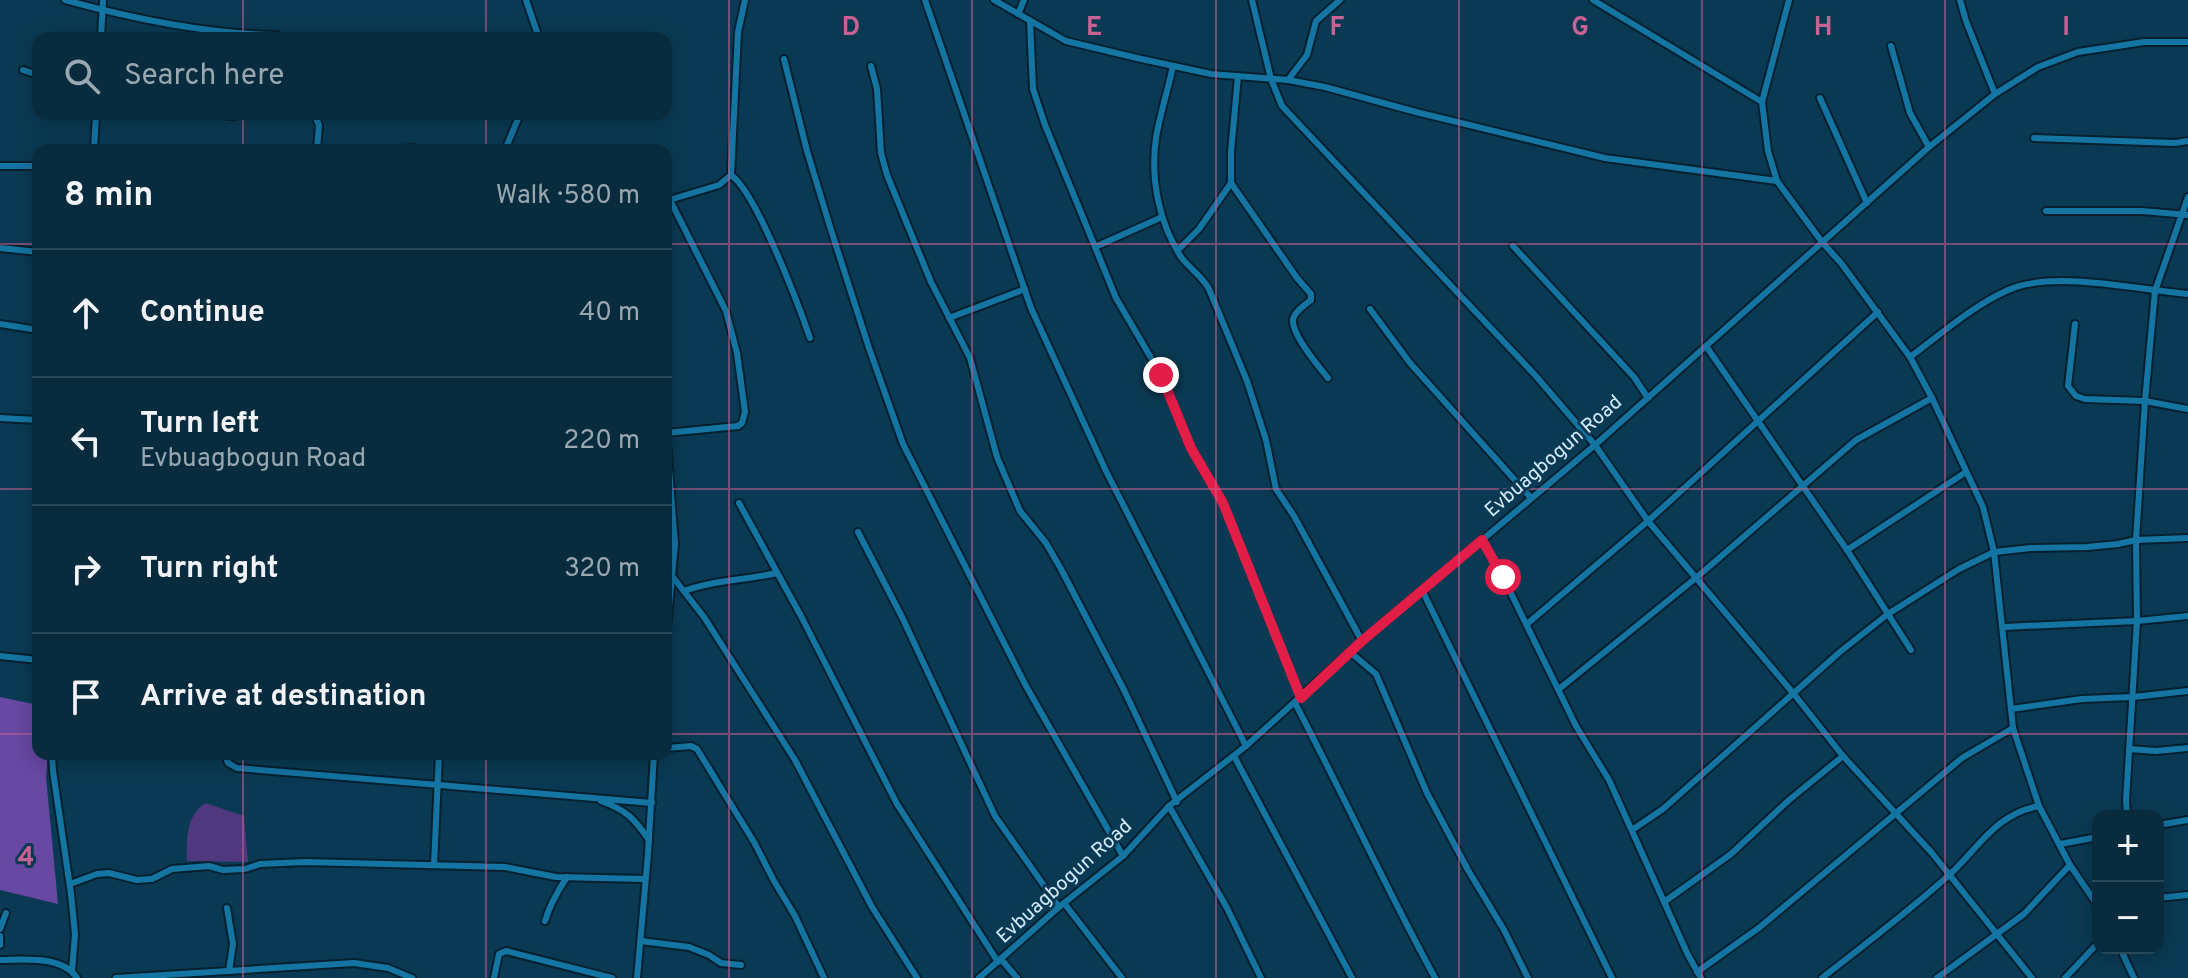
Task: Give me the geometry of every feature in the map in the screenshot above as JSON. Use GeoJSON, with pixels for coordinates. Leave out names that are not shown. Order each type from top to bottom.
{"type":"FeatureCollection","features":[{"type":"Feature","properties":{"kind":"street"},"geometry":{"type":"LineString","coordinates":[[65,0],[102,10],[224,32]]}},
{"type":"Feature","properties":{"kind":"street"},"geometry":{"type":"LineString","coordinates":[[101,32],[103,0]]}},
{"type":"Feature","properties":{"kind":"street"},"geometry":{"type":"LineString","coordinates":[[526,0],[537,32]]}},
{"type":"Feature","properties":{"kind":"street"},"geometry":{"type":"LineString","coordinates":[[672,200],[719,185],[731,175],[738,32],[745,0]]}},
{"type":"Feature","properties":{"kind":"street"},"geometry":{"type":"LineString","coordinates":[[925,0],[1031,308],[1106,471],[1246,746]]}},
{"type":"Feature","properties":{"kind":"street"},"geometry":{"type":"LineString","coordinates":[[994,0],[1066,41],[1173,66],[1211,74],[1288,80],[1325,87],[1605,158],[1777,181]]}},
{"type":"Feature","properties":{"kind":"street"},"geometry":{"type":"LineString","coordinates":[[1018,14],[1024,0]]}},
{"type":"Feature","properties":{"kind":"street"},"geometry":{"type":"LineString","coordinates":[[1252,0],[1271,79],[1282,106],[1535,375],[1595,445],[1648,521],[1843,756],[1932,853],[2032,978]]}},
{"type":"Feature","properties":{"kind":"street"},"geometry":{"type":"LineString","coordinates":[[1288,80],[1307,55],[1316,21],[1340,0]]}},
{"type":"Feature","properties":{"kind":"street"},"geometry":{"type":"LineString","coordinates":[[1593,0],[1762,102]]}},
{"type":"Feature","properties":{"kind":"street"},"geometry":{"type":"LineString","coordinates":[[1789,0],[1762,102],[1768,151],[1777,181],[1910,357],[1983,507],[1994,552],[2013,728],[2039,806],[2070,865],[2092,897]]}},
{"type":"Feature","properties":{"kind":"street"},"geometry":{"type":"LineString","coordinates":[[1960,0],[1995,94]]}},
{"type":"Feature","properties":{"kind":"street"},"geometry":{"type":"LineString","coordinates":[[1030,21],[1033,89],[1116,298],[1161,375],[1191,448],[1223,503],[1298,700],[1394,904],[1435,978]]}},
{"type":"Feature","properties":{"kind":"street","name":"Evbuagbogun Road"},"geometry":{"type":"LineString","coordinates":[[979,978],[1061,905],[1123,856],[1169,806],[1246,746],[1362,641],[1595,445],[1929,147],[1995,94],[2038,67],[2078,52],[2144,42],[2188,42]]}},
{"type":"Feature","properties":{"kind":"street"},"geometry":{"type":"LineString","coordinates":[[1891,46],[1910,113],[1929,147]]}},
{"type":"Feature","properties":{"kind":"street"},"geometry":{"type":"LineString","coordinates":[[784,59],[831,230],[903,444],[1026,686],[1123,856]]}},
{"type":"Feature","properties":{"kind":"street"},"geometry":{"type":"LineString","coordinates":[[871,66],[877,89],[881,153],[887,175],[931,282],[970,358],[997,457],[1020,511],[1046,543],[1061,569],[1124,690],[1177,802]]}},
{"type":"Feature","properties":{"kind":"street"},"geometry":{"type":"LineString","coordinates":[[1173,66],[1156,139],[1155,179],[1162,217],[1178,250],[1190,267],[1203,277],[1209,289],[1247,381],[1266,440],[1276,489],[1362,641]]}},
{"type":"Feature","properties":{"kind":"street"},"geometry":{"type":"LineString","coordinates":[[23,70],[32,73]]}},
{"type":"Feature","properties":{"kind":"street"},"geometry":{"type":"LineString","coordinates":[[1238,76],[1231,183],[1311,294],[1311,300],[1295,314],[1293,323],[1308,355],[1328,378]]}},
{"type":"Feature","properties":{"kind":"street"},"geometry":{"type":"LineString","coordinates":[[1820,98],[1867,203]]}},
{"type":"Feature","properties":{"kind":"street"},"geometry":{"type":"LineString","coordinates":[[94,144],[96,120]]}},
{"type":"Feature","properties":{"kind":"street"},"geometry":{"type":"LineString","coordinates":[[317,120],[317,144]]}},
{"type":"Feature","properties":{"kind":"street"},"geometry":{"type":"LineString","coordinates":[[508,144],[518,120]]}},
{"type":"Feature","properties":{"kind":"street"},"geometry":{"type":"LineString","coordinates":[[2034,138],[2188,141]]}},
{"type":"Feature","properties":{"kind":"street"},"geometry":{"type":"LineString","coordinates":[[0,166],[32,166]]}},
{"type":"Feature","properties":{"kind":"street"},"geometry":{"type":"LineString","coordinates":[[731,175],[740,182],[753,206],[796,299],[810,338]]}},
{"type":"Feature","properties":{"kind":"street"},"geometry":{"type":"LineString","coordinates":[[1178,250],[1199,229],[1231,183]]}},
{"type":"Feature","properties":{"kind":"street"},"geometry":{"type":"LineString","coordinates":[[2127,810],[2137,621],[2136,540],[2155,291],[2173,234],[2185,215],[2188,197]]}},
{"type":"Feature","properties":{"kind":"street"},"geometry":{"type":"LineString","coordinates":[[672,209],[726,311],[737,353],[745,412],[738,426],[672,431]]}},
{"type":"Feature","properties":{"kind":"street"},"geometry":{"type":"LineString","coordinates":[[2046,211],[2142,211],[2185,215]]}},
{"type":"Feature","properties":{"kind":"street"},"geometry":{"type":"LineString","coordinates":[[1095,247],[1162,217]]}},
{"type":"Feature","properties":{"kind":"street"},"geometry":{"type":"LineString","coordinates":[[1513,246],[1634,377],[1648,398]]}},
{"type":"Feature","properties":{"kind":"street"},"geometry":{"type":"LineString","coordinates":[[0,248],[32,251]]}},
{"type":"Feature","properties":{"kind":"street"},"geometry":{"type":"LineString","coordinates":[[1910,357],[2008,290],[2044,282],[2115,283],[2188,294]]}},
{"type":"Feature","properties":{"kind":"street"},"geometry":{"type":"LineString","coordinates":[[949,318],[1025,289]]}},
{"type":"Feature","properties":{"kind":"street"},"geometry":{"type":"LineString","coordinates":[[1370,309],[1410,363],[1531,498]]}},
{"type":"Feature","properties":{"kind":"street"},"geometry":{"type":"LineString","coordinates":[[1527,624],[1648,521],[1878,312]]}},
{"type":"Feature","properties":{"kind":"street"},"geometry":{"type":"LineString","coordinates":[[0,324],[32,329]]}},
{"type":"Feature","properties":{"kind":"street"},"geometry":{"type":"LineString","coordinates":[[2075,324],[2068,386],[2072,393],[2085,399],[2145,401],[2188,409]]}},
{"type":"Feature","properties":{"kind":"street"},"geometry":{"type":"LineString","coordinates":[[1706,346],[1847,550],[1911,650]]}},
{"type":"Feature","properties":{"kind":"street"},"geometry":{"type":"LineString","coordinates":[[1559,689],[1804,488],[1856,440],[1932,398]]}},
{"type":"Feature","properties":{"kind":"street"},"geometry":{"type":"LineString","coordinates":[[0,418],[32,420]]}},
{"type":"Feature","properties":{"kind":"street"},"geometry":{"type":"LineString","coordinates":[[1847,550],[1966,472]]}},
{"type":"Feature","properties":{"kind":"street"},"geometry":{"type":"LineString","coordinates":[[739,503],[897,804],[1000,961],[1017,978]]}},
{"type":"Feature","properties":{"kind":"street"},"geometry":{"type":"LineString","coordinates":[[672,506],[675,544],[672,559]]}},
{"type":"Feature","properties":{"kind":"street"},"geometry":{"type":"LineString","coordinates":[[858,532],[902,617],[995,816],[1061,905],[1122,978]]}},
{"type":"Feature","properties":{"kind":"street"},"geometry":{"type":"LineString","coordinates":[[1632,830],[1663,809],[1841,651],[1888,614],[1959,569],[1994,552],[2188,538]]}},
{"type":"Feature","properties":{"kind":"street"},"geometry":{"type":"LineString","coordinates":[[1482,540],[1576,726],[1609,780],[1699,975],[1962,758],[2013,728]]}},
{"type":"Feature","properties":{"kind":"street"},"geometry":{"type":"LineString","coordinates":[[684,591],[712,583],[736,582],[777,573]]}},
{"type":"Feature","properties":{"kind":"street"},"geometry":{"type":"LineString","coordinates":[[672,577],[704,617],[795,760],[872,907],[917,978]]}},
{"type":"Feature","properties":{"kind":"street"},"geometry":{"type":"LineString","coordinates":[[1422,590],[1612,978]]}},
{"type":"Feature","properties":{"kind":"street"},"geometry":{"type":"LineString","coordinates":[[2003,627],[2188,616]]}},
{"type":"Feature","properties":{"kind":"street"},"geometry":{"type":"LineString","coordinates":[[1350,652],[1376,674],[1427,793],[1528,978]]}},
{"type":"Feature","properties":{"kind":"street"},"geometry":{"type":"LineString","coordinates":[[0,656],[32,659]]}},
{"type":"Feature","properties":{"kind":"street"},"geometry":{"type":"LineString","coordinates":[[2011,709],[2082,699],[2188,691]]}},
{"type":"Feature","properties":{"kind":"street"},"geometry":{"type":"LineString","coordinates":[[672,748],[691,746],[697,749],[754,842],[795,916],[824,978]]}},
{"type":"Feature","properties":{"kind":"street"},"geometry":{"type":"LineString","coordinates":[[2129,749],[2156,751],[2188,748]]}},
{"type":"Feature","properties":{"kind":"street"},"geometry":{"type":"LineString","coordinates":[[1234,756],[1352,978]]}},
{"type":"Feature","properties":{"kind":"street"},"geometry":{"type":"LineString","coordinates":[[1664,902],[1731,854],[1789,800],[1843,756]]}},
{"type":"Feature","properties":{"kind":"street"},"geometry":{"type":"LineString","coordinates":[[53,760],[75,934],[72,971]]}},
{"type":"Feature","properties":{"kind":"street"},"geometry":{"type":"LineString","coordinates":[[227,760],[237,768],[652,803]]}},
{"type":"Feature","properties":{"kind":"street"},"geometry":{"type":"LineString","coordinates":[[434,865],[439,760]]}},
{"type":"Feature","properties":{"kind":"street"},"geometry":{"type":"LineString","coordinates":[[637,978],[654,760]]}},
{"type":"Feature","properties":{"kind":"street"},"geometry":{"type":"LineString","coordinates":[[593,798],[620,808],[640,825],[649,840]]}},
{"type":"Feature","properties":{"kind":"street"},"geometry":{"type":"LineString","coordinates":[[1169,806],[1227,908],[1261,978]]}},
{"type":"Feature","properties":{"kind":"street"},"geometry":{"type":"LineString","coordinates":[[1822,978],[1950,875],[2007,816],[2039,806]]}},
{"type":"Feature","properties":{"kind":"street"},"geometry":{"type":"LineString","coordinates":[[2164,824],[2188,820]]}},
{"type":"Feature","properties":{"kind":"street"},"geometry":{"type":"LineString","coordinates":[[2060,844],[2092,838]]}},
{"type":"Feature","properties":{"kind":"street"},"geometry":{"type":"LineString","coordinates":[[70,884],[97,874],[109,873],[137,880],[152,879],[172,869],[209,866],[223,870],[245,869],[260,864],[305,862],[505,867],[556,877],[645,879]]}},
{"type":"Feature","properties":{"kind":"street"},"geometry":{"type":"LineString","coordinates":[[1937,978],[2024,914],[2070,865]]}},
{"type":"Feature","properties":{"kind":"street"},"geometry":{"type":"LineString","coordinates":[[545,921],[552,900],[567,877]]}},
{"type":"Feature","properties":{"kind":"street"},"geometry":{"type":"LineString","coordinates":[[2164,897],[2188,895]]}},
{"type":"Feature","properties":{"kind":"street"},"geometry":{"type":"LineString","coordinates":[[227,908],[233,944],[229,971]]}},
{"type":"Feature","properties":{"kind":"street"},"geometry":{"type":"LineString","coordinates":[[0,929],[6,913]]}},
{"type":"Feature","properties":{"kind":"street"},"geometry":{"type":"LineString","coordinates":[[0,936],[0,945]]}},
{"type":"Feature","properties":{"kind":"street"},"geometry":{"type":"LineString","coordinates":[[641,941],[689,947],[721,963],[741,965]]}},
{"type":"Feature","properties":{"kind":"street"},"geometry":{"type":"LineString","coordinates":[[2065,978],[2092,949]]}},
{"type":"Feature","properties":{"kind":"street"},"geometry":{"type":"LineString","coordinates":[[494,978],[499,954],[506,951],[612,978]]}},
{"type":"Feature","properties":{"kind":"street"},"geometry":{"type":"LineString","coordinates":[[2123,954],[2134,978]]}},
{"type":"Feature","properties":{"kind":"street"},"geometry":{"type":"LineString","coordinates":[[0,960],[34,960],[62,965],[77,978]]}},
{"type":"Feature","properties":{"kind":"street"},"geometry":{"type":"LineString","coordinates":[[116,978],[354,963],[388,968],[412,978]]}},
{"type":"Feature","properties":{"kind":"street"},"geometry":{"type":"LineString","coordinates":[[576,978],[578,970]]}},
{"type":"Feature","properties":{"kind":"shaded area"},"geometry":{"type":"Polygon","coordinates":[[[0,697],[32,704],[32,760],[47,760],[46,777],[58,904],[0,890],[0,697]]]}},
{"type":"Feature","properties":{"kind":"shaded area"},"geometry":{"type":"Polygon","coordinates":[[[206,803],[244,816],[248,862],[187,861],[187,836],[191,821],[206,803]]]}},
{"type":"Feature","properties":{"kind":"route"},"geometry":{"type":"LineString","coordinates":[[1161,375],[1191,448],[1223,503],[1301,698],[1362,641],[1482,540],[1503,577]]}}]}
